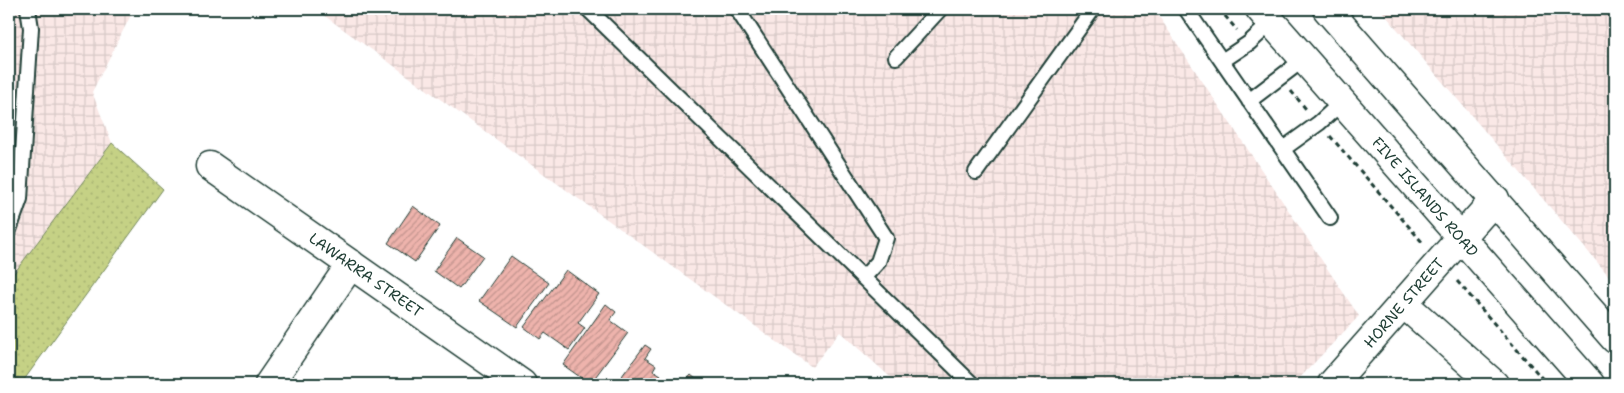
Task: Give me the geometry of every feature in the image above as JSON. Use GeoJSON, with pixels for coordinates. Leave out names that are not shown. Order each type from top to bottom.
{"type":"FeatureCollection","features":[{"type":"Feature","properties":{"kind":"main road"},"geometry":{"type":"LineString","coordinates":[[1327,9],[1615,339]]}},
{"type":"Feature","properties":{"kind":"main road","name":"FIVE ISLANDS ROAD"},"geometry":{"type":"LineString","coordinates":[[1266,16],[1590,384]]}},
{"type":"Feature","properties":{"kind":"main road","name":"LAWARRA STREET"},"geometry":{"type":"LineString","coordinates":[[210,166],[522,384]]}},
{"type":"Feature","properties":{"kind":"main road","name":"HORNE STREET"},"geometry":{"type":"LineString","coordinates":[[1332,384],[1494,199]]}},
{"type":"Feature","properties":{"kind":"main road"},"geometry":{"type":"LineString","coordinates":[[268,384],[351,264]]}},
{"type":"Feature","properties":{"kind":"main road"},"geometry":{"type":"LineString","coordinates":[[1404,304],[1494,384]]}},
{"type":"Feature","properties":{"kind":"lane"},"geometry":{"type":"LineString","coordinates":[[9,230],[20,199],[31,28],[28,9]]}},
{"type":"Feature","properties":{"kind":"lane"},"geometry":{"type":"LineString","coordinates":[[588,9],[972,384]]}},
{"type":"Feature","properties":{"kind":"lane"},"geometry":{"type":"LineString","coordinates":[[737,9],[886,238],[878,262],[863,278]]}},
{"type":"Feature","properties":{"kind":"lane"},"geometry":{"type":"LineString","coordinates":[[896,57],[940,9]]}},
{"type":"Feature","properties":{"kind":"lane"},"geometry":{"type":"LineString","coordinates":[[976,172],[1093,9]]}},
{"type":"Feature","properties":{"kind":"lane"},"geometry":{"type":"LineString","coordinates":[[1186,9],[1330,218]]}},
{"type":"Feature","properties":{"kind":"lane"},"geometry":{"type":"LineString","coordinates":[[1222,61],[1249,43],[1266,16]]}},
{"type":"Feature","properties":{"kind":"lane"},"geometry":{"type":"LineString","coordinates":[[1249,101],[1304,59]]}},
{"type":"Feature","properties":{"kind":"lane"},"geometry":{"type":"LineString","coordinates":[[1283,149],[1319,123],[1342,102]]}},
{"type":"Feature","properties":{"kind":"path"},"geometry":{"type":"LineString","coordinates":[[1219,9],[1249,43]]}},
{"type":"Feature","properties":{"kind":"path","name":"FIVE ISLANDS ROAD"},"geometry":{"type":"LineString","coordinates":[[1280,78],[1547,384]]}},
{"type":"Feature","properties":{"kind":"shaded area"},"geometry":{"type":"Polygon","coordinates":[[[9,9],[134,9],[92,92],[112,143],[9,280],[9,9]]]}},
{"type":"Feature","properties":{"kind":"shaded area"},"geometry":{"type":"Polygon","coordinates":[[[315,9],[1154,9],[1359,316],[1294,384],[898,384],[840,332],[812,367],[315,9]]]}},
{"type":"Feature","properties":{"kind":"shaded area"},"geometry":{"type":"Polygon","coordinates":[[[1380,9],[1615,9],[1615,283],[1380,9]]]}},
{"type":"Feature","properties":{"kind":"green space"},"geometry":{"type":"Polygon","coordinates":[[[112,143],[163,189],[21,384],[9,384],[9,280],[112,143]]]}},
{"type":"Feature","properties":{"kind":"building"},"geometry":{"type":"Polygon","coordinates":[[[413,206],[440,226],[415,262],[388,243],[413,206]]]}},
{"type":"Feature","properties":{"kind":"building"},"geometry":{"type":"Polygon","coordinates":[[[457,238],[483,256],[459,289],[434,271],[457,238]]]}},
{"type":"Feature","properties":{"kind":"building"},"geometry":{"type":"Polygon","coordinates":[[[511,256],[549,283],[517,327],[479,301],[511,256]]]}},
{"type":"Feature","properties":{"kind":"building"},"geometry":{"type":"Polygon","coordinates":[[[566,270],[599,294],[578,323],[585,328],[569,350],[545,333],[540,339],[524,327],[566,270]]]}},
{"type":"Feature","properties":{"kind":"building"},"geometry":{"type":"Polygon","coordinates":[[[606,304],[616,312],[610,320],[628,333],[590,384],[563,365],[606,304]]]}},
{"type":"Feature","properties":{"kind":"building"},"geometry":{"type":"Polygon","coordinates":[[[645,345],[651,349],[645,358],[656,365],[653,370],[661,375],[655,384],[616,384],[645,345]]]}},
{"type":"Feature","properties":{"kind":"building"},"geometry":{"type":"Polygon","coordinates":[[[691,375],[702,384],[683,384],[691,375]]]}}]}
